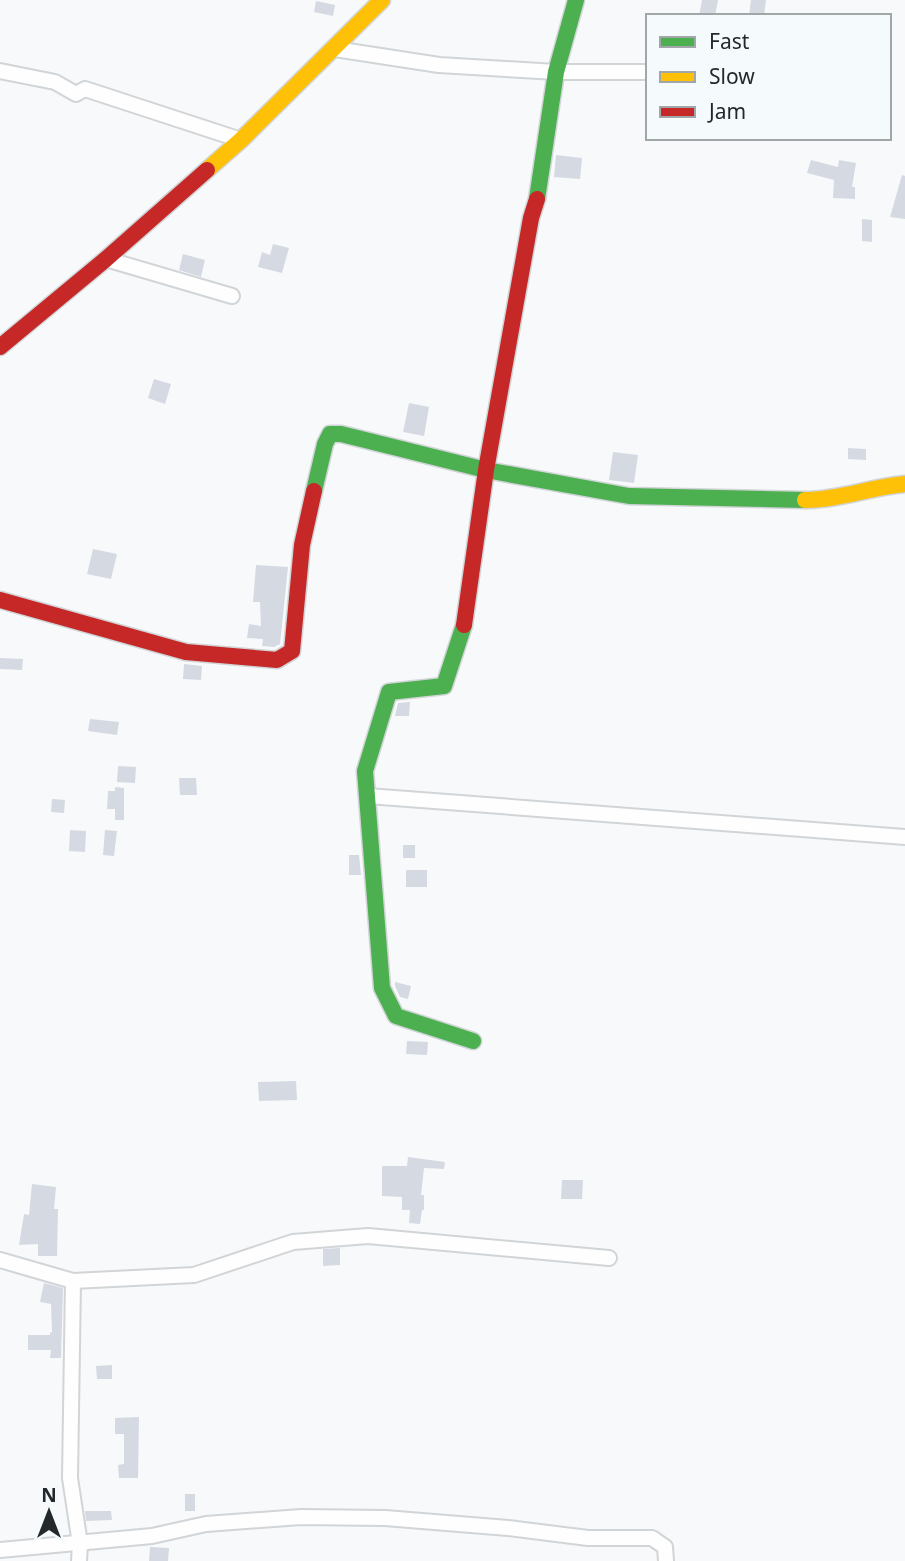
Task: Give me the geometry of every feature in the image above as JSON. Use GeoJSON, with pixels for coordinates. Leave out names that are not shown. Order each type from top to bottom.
{"type":"FeatureCollection","features":[{"type":"Feature","properties":{"kind":"street"},"geometry":{"type":"LineString","coordinates":[[0,347],[106,259],[241,140],[382,0]]}},
{"type":"Feature","properties":{"kind":"street"},"geometry":{"type":"LineString","coordinates":[[473,1041],[396,1016],[382,988],[365,771],[389,692],[444,686],[464,624],[486,470],[531,218],[537,198],[556,72],[576,0]]}},
{"type":"Feature","properties":{"kind":"street"},"geometry":{"type":"LineString","coordinates":[[335,49],[439,65],[556,72],[646,72]]}},
{"type":"Feature","properties":{"kind":"street"},"geometry":{"type":"LineString","coordinates":[[0,71],[55,82],[76,94],[85,89],[241,140]]}},
{"type":"Feature","properties":{"kind":"street"},"geometry":{"type":"LineString","coordinates":[[106,259],[232,296]]}},
{"type":"Feature","properties":{"kind":"street"},"geometry":{"type":"LineString","coordinates":[[0,600],[186,652],[277,660],[292,651],[302,545],[325,444],[330,435],[341,435],[486,470],[629,496],[822,500],[880,486],[905,484]]}},
{"type":"Feature","properties":{"kind":"street"},"geometry":{"type":"LineString","coordinates":[[368,796],[905,837]]}},
{"type":"Feature","properties":{"kind":"street"},"geometry":{"type":"LineString","coordinates":[[0,1261],[72,1281],[194,1275],[293,1242],[368,1236],[609,1258]]}},
{"type":"Feature","properties":{"kind":"street"},"geometry":{"type":"LineString","coordinates":[[72,1281],[70,1478],[80,1544],[79,1561]]}},
{"type":"Feature","properties":{"kind":"street"},"geometry":{"type":"LineString","coordinates":[[0,1550],[152,1536],[206,1524],[252,1520],[301,1517],[385,1518],[508,1528],[588,1538],[652,1538],[665,1547],[666,1561]]}},
{"type":"Feature","properties":{"kind":"building"},"geometry":{"type":"Polygon","coordinates":[[[702,0],[718,0],[715,14],[699,14],[702,0]]]}},
{"type":"Feature","properties":{"kind":"building"},"geometry":{"type":"Polygon","coordinates":[[[751,0],[766,0],[764,14],[749,14],[751,0]]]}},
{"type":"Feature","properties":{"kind":"building"},"geometry":{"type":"Polygon","coordinates":[[[316,1],[335,5],[333,16],[314,12],[316,1]]]}},
{"type":"Feature","properties":{"kind":"building"},"geometry":{"type":"Polygon","coordinates":[[[556,155],[582,158],[580,179],[554,177],[556,155]]]}},
{"type":"Feature","properties":{"kind":"building"},"geometry":{"type":"Polygon","coordinates":[[[811,160],[838,167],[839,160],[856,163],[852,187],[855,187],[855,199],[833,198],[834,180],[807,173],[811,160]]]}},
{"type":"Feature","properties":{"kind":"building"},"geometry":{"type":"Polygon","coordinates":[[[902,175],[905,176],[905,219],[890,217],[902,175]]]}},
{"type":"Feature","properties":{"kind":"building"},"geometry":{"type":"Polygon","coordinates":[[[862,219],[872,220],[872,242],[862,241],[862,219]]]}},
{"type":"Feature","properties":{"kind":"building"},"geometry":{"type":"Polygon","coordinates":[[[273,244],[289,248],[282,273],[258,267],[262,252],[270,255],[273,244]]]}},
{"type":"Feature","properties":{"kind":"building"},"geometry":{"type":"Polygon","coordinates":[[[183,254],[205,260],[201,277],[179,270],[183,254]]]}},
{"type":"Feature","properties":{"kind":"building"},"geometry":{"type":"Polygon","coordinates":[[[154,379],[171,384],[165,404],[148,398],[154,379]]]}},
{"type":"Feature","properties":{"kind":"building"},"geometry":{"type":"Polygon","coordinates":[[[409,403],[429,407],[424,436],[403,432],[409,403]]]}},
{"type":"Feature","properties":{"kind":"building"},"geometry":{"type":"Polygon","coordinates":[[[848,448],[866,449],[866,460],[848,459],[848,448]]]}},
{"type":"Feature","properties":{"kind":"building"},"geometry":{"type":"Polygon","coordinates":[[[613,452],[638,455],[634,483],[609,480],[613,452]]]}},
{"type":"Feature","properties":{"kind":"building"},"geometry":{"type":"Polygon","coordinates":[[[93,549],[117,554],[111,579],[87,574],[93,549]]]}},
{"type":"Feature","properties":{"kind":"building"},"geometry":{"type":"Polygon","coordinates":[[[256,565],[288,567],[280,644],[274,647],[262,646],[263,639],[247,638],[249,624],[261,626],[260,602],[253,602],[256,565]]]}},
{"type":"Feature","properties":{"kind":"building"},"geometry":{"type":"Polygon","coordinates":[[[0,658],[23,659],[22,670],[0,669],[0,658]]]}},
{"type":"Feature","properties":{"kind":"building"},"geometry":{"type":"Polygon","coordinates":[[[184,664],[202,666],[201,680],[183,679],[184,664]]]}},
{"type":"Feature","properties":{"kind":"building"},"geometry":{"type":"Polygon","coordinates":[[[410,702],[409,716],[395,716],[398,703],[410,702]]]}},
{"type":"Feature","properties":{"kind":"building"},"geometry":{"type":"Polygon","coordinates":[[[90,719],[119,722],[117,735],[88,731],[90,719]]]}},
{"type":"Feature","properties":{"kind":"building"},"geometry":{"type":"Polygon","coordinates":[[[118,766],[136,767],[135,783],[117,782],[118,766]]]}},
{"type":"Feature","properties":{"kind":"building"},"geometry":{"type":"Polygon","coordinates":[[[179,778],[196,778],[197,795],[180,795],[179,778]]]}},
{"type":"Feature","properties":{"kind":"building"},"geometry":{"type":"Polygon","coordinates":[[[115,787],[124,788],[124,820],[115,820],[115,809],[107,809],[108,791],[115,791],[115,787]]]}},
{"type":"Feature","properties":{"kind":"building"},"geometry":{"type":"Polygon","coordinates":[[[52,799],[65,800],[64,813],[51,812],[52,799]]]}},
{"type":"Feature","properties":{"kind":"building"},"geometry":{"type":"Polygon","coordinates":[[[70,830],[86,831],[85,852],[69,851],[70,830]]]}},
{"type":"Feature","properties":{"kind":"building"},"geometry":{"type":"Polygon","coordinates":[[[105,830],[117,831],[114,856],[103,855],[105,830]]]}},
{"type":"Feature","properties":{"kind":"building"},"geometry":{"type":"Polygon","coordinates":[[[403,845],[415,845],[415,858],[403,858],[403,845]]]}},
{"type":"Feature","properties":{"kind":"building"},"geometry":{"type":"Polygon","coordinates":[[[349,855],[359,855],[361,875],[349,875],[349,855]]]}},
{"type":"Feature","properties":{"kind":"building"},"geometry":{"type":"Polygon","coordinates":[[[406,870],[427,870],[427,887],[406,887],[406,870]]]}},
{"type":"Feature","properties":{"kind":"building"},"geometry":{"type":"Polygon","coordinates":[[[395,982],[411,986],[408,999],[400,997],[395,982]]]}},
{"type":"Feature","properties":{"kind":"building"},"geometry":{"type":"Polygon","coordinates":[[[407,1041],[428,1042],[427,1055],[406,1054],[407,1041]]]}},
{"type":"Feature","properties":{"kind":"building"},"geometry":{"type":"Polygon","coordinates":[[[296,1081],[297,1100],[259,1101],[258,1082],[296,1081]]]}},
{"type":"Feature","properties":{"kind":"building"},"geometry":{"type":"Polygon","coordinates":[[[408,1157],[445,1162],[444,1169],[424,1168],[421,1195],[424,1195],[424,1210],[420,1224],[409,1223],[410,1210],[402,1210],[402,1197],[382,1196],[382,1166],[407,1166],[408,1157]]]}},
{"type":"Feature","properties":{"kind":"building"},"geometry":{"type":"Polygon","coordinates":[[[562,1180],[583,1180],[582,1199],[561,1199],[562,1180]]]}},
{"type":"Feature","properties":{"kind":"building"},"geometry":{"type":"Polygon","coordinates":[[[32,1184],[56,1187],[54,1209],[58,1209],[57,1256],[38,1256],[38,1244],[19,1245],[24,1214],[29,1215],[32,1184]]]}},
{"type":"Feature","properties":{"kind":"building"},"geometry":{"type":"Polygon","coordinates":[[[340,1248],[340,1265],[323,1266],[323,1249],[340,1248]]]}},
{"type":"Feature","properties":{"kind":"building"},"geometry":{"type":"Polygon","coordinates":[[[44,1283],[63,1288],[61,1358],[50,1358],[51,1350],[28,1350],[28,1335],[50,1335],[52,1332],[51,1304],[40,1302],[44,1283]]]}},
{"type":"Feature","properties":{"kind":"building"},"geometry":{"type":"Polygon","coordinates":[[[112,1365],[112,1379],[97,1379],[96,1366],[112,1365]]]}},
{"type":"Feature","properties":{"kind":"building"},"geometry":{"type":"Polygon","coordinates":[[[139,1417],[138,1478],[119,1478],[118,1465],[124,1464],[124,1434],[115,1434],[115,1418],[139,1417]]]}},
{"type":"Feature","properties":{"kind":"building"},"geometry":{"type":"Polygon","coordinates":[[[185,1494],[195,1494],[195,1511],[185,1511],[185,1494]]]}},
{"type":"Feature","properties":{"kind":"building"},"geometry":{"type":"Polygon","coordinates":[[[85,1511],[111,1511],[112,1520],[86,1521],[85,1511]]]}},
{"type":"Feature","properties":{"kind":"building"},"geometry":{"type":"Polygon","coordinates":[[[150,1547],[169,1548],[168,1561],[149,1561],[150,1547]]]}},
{"type":"Feature","properties":{"kind":"traffic: fast"},"geometry":{"type":"LineString","coordinates":[[537,199],[556,72],[576,0]]}},
{"type":"Feature","properties":{"kind":"traffic: fast"},"geometry":{"type":"LineString","coordinates":[[314,491],[325,444],[330,434],[341,434],[486,470],[629,496],[805,500]]}},
{"type":"Feature","properties":{"kind":"traffic: fast"},"geometry":{"type":"LineString","coordinates":[[464,625],[444,686],[389,692],[365,771],[382,988],[396,1016],[473,1041]]}},
{"type":"Feature","properties":{"kind":"traffic: slow"},"geometry":{"type":"LineString","coordinates":[[207,170],[241,140],[382,0]]}},
{"type":"Feature","properties":{"kind":"traffic: slow"},"geometry":{"type":"LineString","coordinates":[[805,500],[905,484]]}},
{"type":"Feature","properties":{"kind":"traffic: jam"},"geometry":{"type":"LineString","coordinates":[[0,347],[207,170]]}},
{"type":"Feature","properties":{"kind":"traffic: jam"},"geometry":{"type":"LineString","coordinates":[[464,625],[486,470],[531,218],[537,199]]}},
{"type":"Feature","properties":{"kind":"traffic: jam"},"geometry":{"type":"LineString","coordinates":[[0,600],[186,652],[277,660],[292,651],[302,545],[314,491]]}}]}
